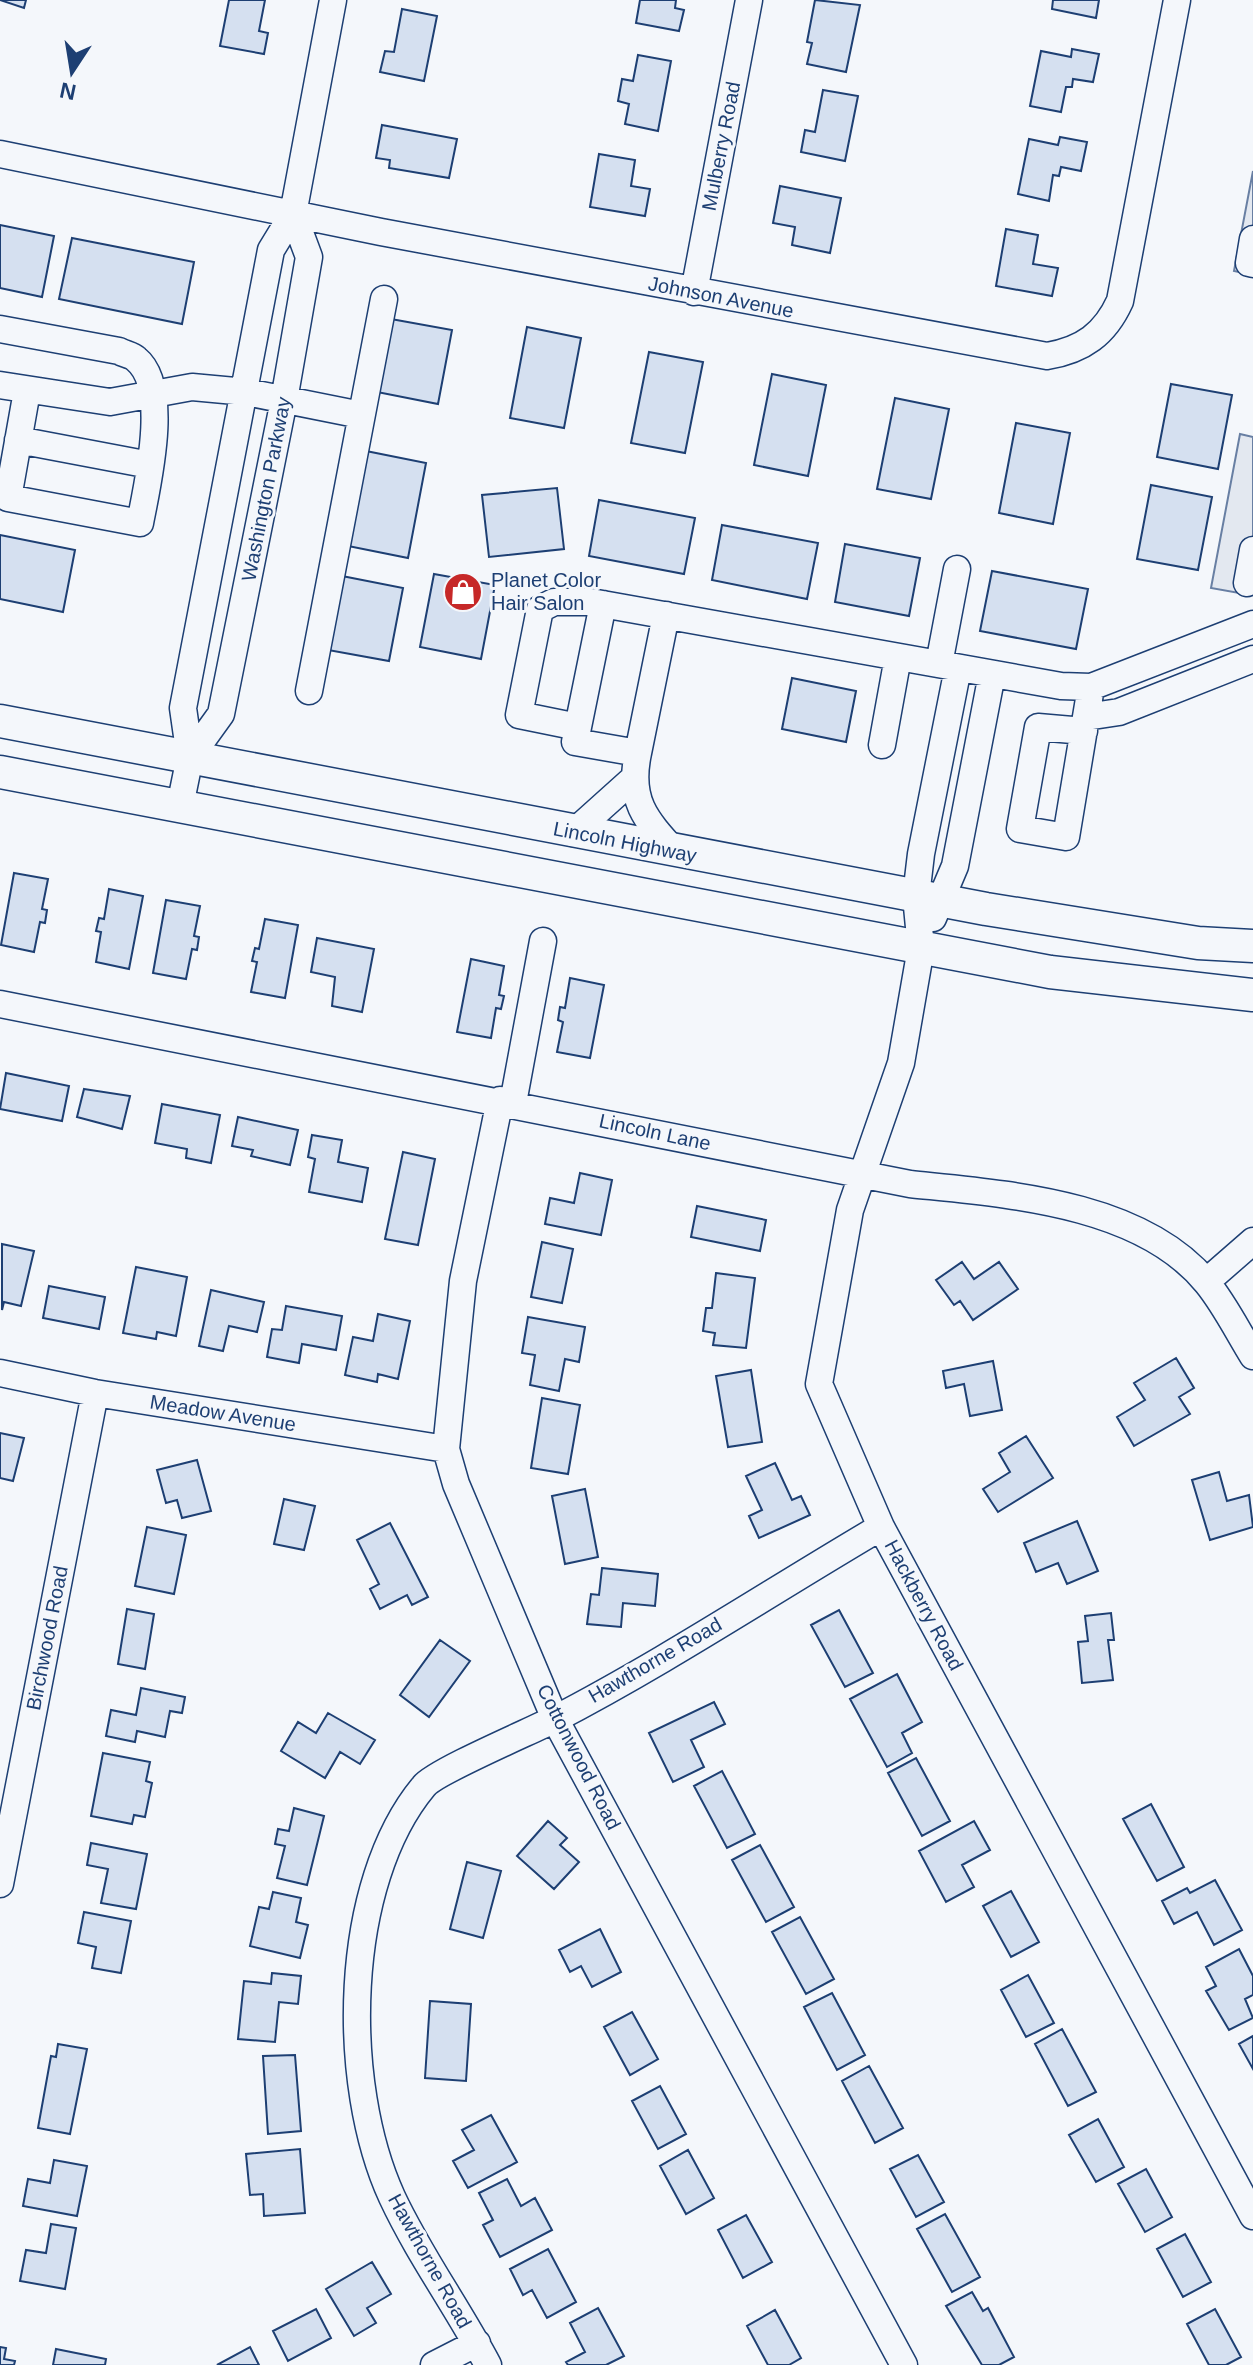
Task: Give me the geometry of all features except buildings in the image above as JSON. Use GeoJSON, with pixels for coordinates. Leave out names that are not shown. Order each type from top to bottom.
{"type":"FeatureCollection","features":[{"type":"Feature","properties":{"kind":"main road","name":"Lincoln Highway"},"geometry":{"type":"LineString","coordinates":[[0,721],[928,899],[1198,943],[1253,946]]}},
{"type":"Feature","properties":{"kind":"main road"},"geometry":{"type":"LineString","coordinates":[[0,772],[1050,972],[1253,995]]}},
{"type":"Feature","properties":{"kind":"street","name":"Washington Parkway"},"geometry":{"type":"LineString","coordinates":[[180,806],[190,757],[183,708],[271,250],[293,214],[333,0]]}},
{"type":"Feature","properties":{"kind":"street","name":"Mulberry Road"},"geometry":{"type":"LineString","coordinates":[[694,292],[749,0]]}},
{"type":"Feature","properties":{"kind":"street","name":"Johnson Avenue"},"geometry":{"type":"LineString","coordinates":[[0,154],[293,214],[1027,355],[1066,353],[1088,343],[1114,315],[1124,287],[1177,0]]}},
{"type":"Feature","properties":{"kind":"street","name":"Washington Parkway"},"geometry":{"type":"LineString","coordinates":[[190,757],[221,714],[284,400],[309,257],[293,214]]}},
{"type":"Feature","properties":{"kind":"street"},"geometry":{"type":"LineString","coordinates":[[1253,239],[1249,263],[1253,264]]}},
{"type":"Feature","properties":{"kind":"street"},"geometry":{"type":"LineString","coordinates":[[309,691],[384,299]]}},
{"type":"Feature","properties":{"kind":"street"},"geometry":{"type":"LineString","coordinates":[[0,329],[119,351],[135,358],[143,368],[151,392],[154,434],[140,523],[8,498],[27,391]]}},
{"type":"Feature","properties":{"kind":"street"},"geometry":{"type":"LineString","coordinates":[[0,385],[110,402],[151,392],[192,387],[246,392],[361,415]]}},
{"type":"Feature","properties":{"kind":"street"},"geometry":{"type":"LineString","coordinates":[[18,440],[150,465]]}},
{"type":"Feature","properties":{"kind":"street"},"geometry":{"type":"LineString","coordinates":[[1247,583],[1253,550]]}},
{"type":"Feature","properties":{"kind":"street"},"geometry":{"type":"LineString","coordinates":[[928,899],[921,854],[949,666],[957,569]]}},
{"type":"Feature","properties":{"kind":"street"},"geometry":{"type":"LineString","coordinates":[[578,727],[519,715],[540,609],[554,602],[603,604],[1061,686],[1091,687],[1253,624]]}},
{"type":"Feature","properties":{"kind":"street"},"geometry":{"type":"LineString","coordinates":[[603,604],[575,742],[638,753]]}},
{"type":"Feature","properties":{"kind":"street"},"geometry":{"type":"LineString","coordinates":[[666,615],[632,780],[649,824],[675,852]]}},
{"type":"Feature","properties":{"kind":"street"},"geometry":{"type":"LineString","coordinates":[[882,745],[898,657]]}},
{"type":"Feature","properties":{"kind":"street"},"geometry":{"type":"LineString","coordinates":[[1091,687],[1085,724],[1253,659]]}},
{"type":"Feature","properties":{"kind":"street"},"geometry":{"type":"LineString","coordinates":[[928,899],[955,866],[992,674]]}},
{"type":"Feature","properties":{"kind":"street"},"geometry":{"type":"LineString","coordinates":[[573,833],[632,780]]}},
{"type":"Feature","properties":{"kind":"street","name":"Hackberry Road"},"geometry":{"type":"LineString","coordinates":[[928,899],[901,1063],[850,1210],[819,1384],[881,1527],[1253,2216]]}},
{"type":"Feature","properties":{"kind":"street","name":"Cottonwood Road"},"geometry":{"type":"LineString","coordinates":[[543,941],[463,1281],[446,1449],[456,1484],[555,1719],[904,2365]]}},
{"type":"Feature","properties":{"kind":"street","name":"Lincoln Lane"},"geometry":{"type":"LineString","coordinates":[[0,1004],[506,1101],[861,1174],[1080,1208],[1162,1245],[1206,1282],[1253,1356]]}},
{"type":"Feature","properties":{"kind":"street"},"geometry":{"type":"LineString","coordinates":[[1206,1282],[1253,1241]]}},
{"type":"Feature","properties":{"kind":"street","name":"Meadow Avenue"},"geometry":{"type":"LineString","coordinates":[[0,1373],[95,1393],[446,1449]]}},
{"type":"Feature","properties":{"kind":"street","name":"Birchwood Road"},"geometry":{"type":"LineString","coordinates":[[0,1884],[95,1393]]}},
{"type":"Feature","properties":{"kind":"street","name":"Hawthorne Road"},"geometry":{"type":"LineString","coordinates":[[482,2354],[392,2196],[368,2126],[356,2025],[363,1937],[385,1849],[425,1783],[555,1719],[881,1527]]}},
{"type":"Feature","properties":{"kind":"street"},"geometry":{"type":"LineString","coordinates":[[434,2365],[482,2354]]}},
{"type":"Feature","properties":{"kind":"shaded area"},"geometry":{"type":"Polygon","coordinates":[[[1253,171],[1253,275],[1234,271],[1253,171]]]}},
{"type":"Feature","properties":{"kind":"shaded area"},"geometry":{"type":"Polygon","coordinates":[[[1240,434],[1253,437],[1253,585],[1239,593],[1211,588],[1240,434]]]}},
{"type":"Feature","properties":{"kind":"place","name":"Planet Color Hair Salon"},"geometry":{"type":"Point","coordinates":[463,592]}}]}
